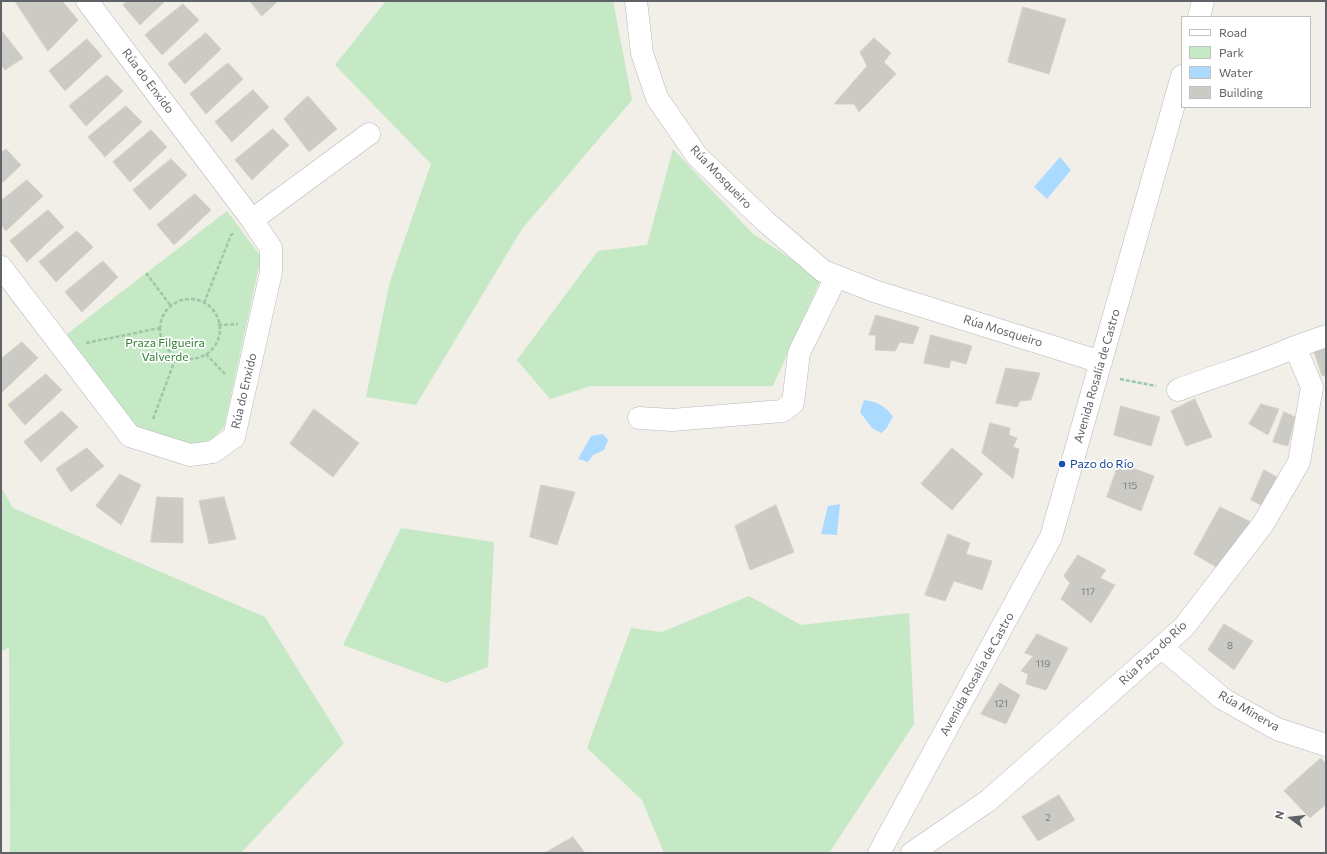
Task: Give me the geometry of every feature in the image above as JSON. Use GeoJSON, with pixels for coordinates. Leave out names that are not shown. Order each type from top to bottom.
{"type":"FeatureCollection","features":[{"type":"Feature","properties":{"kind":"street","name":"Rúa do Enxido"},"geometry":{"type":"LineString","coordinates":[[1,267],[130,436],[190,455],[213,452],[234,437],[271,272],[271,248],[252,220],[87,1]]}},
{"type":"Feature","properties":{"kind":"street","name":"Rúa Mosqueiro"},"geometry":{"type":"LineString","coordinates":[[636,1],[642,53],[657,98],[698,156],[765,221],[823,271],[874,292],[1099,368]]}},
{"type":"Feature","properties":{"kind":"street"},"geometry":{"type":"LineString","coordinates":[[1199,16],[1203,1]]}},
{"type":"Feature","properties":{"kind":"street","name":"Avenida Rosalía de Castro"},"geometry":{"type":"LineString","coordinates":[[880,853],[1051,537],[1181,80]]}},
{"type":"Feature","properties":{"kind":"street"},"geometry":{"type":"LineString","coordinates":[[252,220],[369,134]]}},
{"type":"Feature","properties":{"kind":"street"},"geometry":{"type":"LineString","coordinates":[[639,418],[672,420],[782,411],[793,403],[798,353],[836,276]]}},
{"type":"Feature","properties":{"kind":"street"},"geometry":{"type":"LineString","coordinates":[[1178,390],[1220,374],[1266,360],[1295,347],[1326,336]]}},
{"type":"Feature","properties":{"kind":"street","name":"Rúa Pazo do Río"},"geometry":{"type":"LineString","coordinates":[[912,853],[989,800],[1184,627],[1263,524],[1299,462],[1312,387],[1295,347]]}},
{"type":"Feature","properties":{"kind":"street","name":"Rúa Minerva"},"geometry":{"type":"LineString","coordinates":[[1161,647],[1223,699],[1277,729],[1326,745]]}},
{"type":"Feature","properties":{"kind":"path"},"geometry":{"type":"LineString","coordinates":[[204,303],[231,235],[252,220]]}},
{"type":"Feature","properties":{"kind":"path"},"geometry":{"type":"LineString","coordinates":[[146,273],[171,306]]}},
{"type":"Feature","properties":{"kind":"path"},"geometry":{"type":"LineString","coordinates":[[188,299],[204,303],[213,310],[218,319],[218,340],[212,348],[196,359],[186,359],[176,356],[168,350],[162,342],[160,328],[164,314],[171,306],[179,301],[188,299]]}},
{"type":"Feature","properties":{"kind":"path"},"geometry":{"type":"LineString","coordinates":[[62,348],[160,328]]}},
{"type":"Feature","properties":{"kind":"path"},"geometry":{"type":"LineString","coordinates":[[145,440],[176,356]]}},
{"type":"Feature","properties":{"kind":"path"},"geometry":{"type":"LineString","coordinates":[[1099,368],[1136,383],[1178,390]]}},
{"type":"Feature","properties":{"kind":"green space"},"geometry":{"type":"Polygon","coordinates":[[[386,1],[613,1],[632,100],[522,229],[416,405],[366,397],[390,281],[431,164],[335,65],[386,1]]]}},
{"type":"Feature","properties":{"kind":"green space"},"geometry":{"type":"Polygon","coordinates":[[[673,149],[752,233],[821,279],[773,386],[591,386],[550,399],[517,360],[598,251],[647,245],[673,149]]]}},
{"type":"Feature","properties":{"kind":"green space","name":"Praza Filgueira Valverde"},"geometry":{"type":"Polygon","coordinates":[[[227,211],[261,257],[224,427],[211,440],[194,446],[133,428],[63,337],[227,211]]]}},
{"type":"Feature","properties":{"kind":"green space"},"geometry":{"type":"Polygon","coordinates":[[[1,487],[13,508],[265,617],[344,743],[241,853],[10,853],[9,647],[1,652],[1,487]]]}},
{"type":"Feature","properties":{"kind":"green space"},"geometry":{"type":"Polygon","coordinates":[[[401,528],[494,542],[488,667],[446,683],[343,645],[401,528]]]}},
{"type":"Feature","properties":{"kind":"green space"},"geometry":{"type":"Polygon","coordinates":[[[749,596],[801,625],[909,613],[914,724],[829,853],[664,853],[642,800],[587,748],[631,628],[662,632],[749,596]]]}},
{"type":"Feature","properties":{"kind":"water"},"geometry":{"type":"Polygon","coordinates":[[[1060,157],[1071,170],[1047,199],[1034,187],[1060,157]]]}},
{"type":"Feature","properties":{"kind":"water"},"geometry":{"type":"Polygon","coordinates":[[[864,400],[880,405],[893,417],[886,429],[881,433],[872,428],[860,412],[864,400]]]}},
{"type":"Feature","properties":{"kind":"water"},"geometry":{"type":"Polygon","coordinates":[[[603,434],[608,440],[604,450],[593,455],[588,462],[578,459],[591,436],[603,434]]]}},
{"type":"Feature","properties":{"kind":"water"},"geometry":{"type":"Polygon","coordinates":[[[840,504],[837,535],[821,534],[828,506],[840,504]]]}},
{"type":"Feature","properties":{"kind":"building"},"geometry":{"type":"Polygon","coordinates":[[[15,1],[62,1],[78,20],[48,51],[15,1]]]}},
{"type":"Feature","properties":{"kind":"building"},"geometry":{"type":"Polygon","coordinates":[[[128,1],[165,1],[140,25],[123,5],[128,1]]]}},
{"type":"Feature","properties":{"kind":"building"},"geometry":{"type":"Polygon","coordinates":[[[250,1],[278,1],[262,16],[250,1]]]}},
{"type":"Feature","properties":{"kind":"building"},"geometry":{"type":"Polygon","coordinates":[[[183,4],[199,20],[162,55],[145,35],[183,4]]]}},
{"type":"Feature","properties":{"kind":"building"},"geometry":{"type":"Polygon","coordinates":[[[1023,7],[1066,19],[1049,74],[1008,62],[1023,7]]]}},
{"type":"Feature","properties":{"kind":"building"},"geometry":{"type":"Polygon","coordinates":[[[1,30],[23,58],[5,70],[1,65],[1,30]]]}},
{"type":"Feature","properties":{"kind":"building"},"geometry":{"type":"Polygon","coordinates":[[[206,33],[221,49],[185,84],[168,64],[206,33]]]}},
{"type":"Feature","properties":{"kind":"building"},"geometry":{"type":"Polygon","coordinates":[[[874,38],[891,53],[884,62],[896,74],[859,112],[854,104],[834,104],[867,66],[860,52],[874,38]]]}},
{"type":"Feature","properties":{"kind":"building"},"geometry":{"type":"Polygon","coordinates":[[[87,39],[102,56],[65,91],[49,71],[87,39]]]}},
{"type":"Feature","properties":{"kind":"building"},"geometry":{"type":"Polygon","coordinates":[[[228,63],[243,79],[206,114],[190,94],[228,63]]]}},
{"type":"Feature","properties":{"kind":"building"},"geometry":{"type":"Polygon","coordinates":[[[107,75],[123,91],[86,126],[69,106],[107,75]]]}},
{"type":"Feature","properties":{"kind":"building"},"geometry":{"type":"Polygon","coordinates":[[[253,90],[269,107],[232,142],[215,122],[253,90]]]}},
{"type":"Feature","properties":{"kind":"building"},"geometry":{"type":"Polygon","coordinates":[[[308,96],[337,129],[309,152],[284,119],[308,96]]]}},
{"type":"Feature","properties":{"kind":"building"},"geometry":{"type":"Polygon","coordinates":[[[126,106],[142,122],[105,157],[88,137],[126,106]]]}},
{"type":"Feature","properties":{"kind":"building"},"geometry":{"type":"Polygon","coordinates":[[[273,129],[289,145],[252,180],[235,160],[273,129]]]}},
{"type":"Feature","properties":{"kind":"building"},"geometry":{"type":"Polygon","coordinates":[[[151,130],[167,147],[130,182],[113,162],[151,130]]]}},
{"type":"Feature","properties":{"kind":"building"},"geometry":{"type":"Polygon","coordinates":[[[6,149],[21,165],[1,184],[1,153],[6,149]]]}},
{"type":"Feature","properties":{"kind":"building"},"geometry":{"type":"Polygon","coordinates":[[[171,159],[187,175],[150,210],[133,190],[171,159]]]}},
{"type":"Feature","properties":{"kind":"building"},"geometry":{"type":"Polygon","coordinates":[[[27,180],[43,196],[6,231],[1,225],[1,201],[27,180]]]}},
{"type":"Feature","properties":{"kind":"building"},"geometry":{"type":"Polygon","coordinates":[[[195,194],[211,210],[174,245],[157,225],[195,194]]]}},
{"type":"Feature","properties":{"kind":"building"},"geometry":{"type":"Polygon","coordinates":[[[48,210],[64,227],[27,262],[10,241],[48,210]]]}},
{"type":"Feature","properties":{"kind":"building"},"geometry":{"type":"Polygon","coordinates":[[[77,231],[93,247],[56,282],[39,262],[77,231]]]}},
{"type":"Feature","properties":{"kind":"building"},"geometry":{"type":"Polygon","coordinates":[[[103,261],[118,277],[82,312],[65,292],[103,261]]]}},
{"type":"Feature","properties":{"kind":"building"},"geometry":{"type":"Polygon","coordinates":[[[876,315],[919,327],[913,344],[900,342],[895,351],[875,350],[876,335],[869,335],[876,315]]]}},
{"type":"Feature","properties":{"kind":"building"},"geometry":{"type":"Polygon","coordinates":[[[931,335],[972,346],[966,364],[951,360],[949,368],[924,363],[931,335]]]}},
{"type":"Feature","properties":{"kind":"building"},"geometry":{"type":"Polygon","coordinates":[[[22,342],[38,358],[1,393],[1,359],[22,342]]]}},
{"type":"Feature","properties":{"kind":"building"},"geometry":{"type":"Polygon","coordinates":[[[1326,345],[1326,375],[1322,376],[1313,349],[1326,345]]]}},
{"type":"Feature","properties":{"kind":"building"},"geometry":{"type":"Polygon","coordinates":[[[1006,368],[1040,373],[1031,400],[1020,401],[1017,407],[996,403],[1006,368]]]}},
{"type":"Feature","properties":{"kind":"building"},"geometry":{"type":"Polygon","coordinates":[[[46,374],[62,390],[25,425],[8,405],[46,374]]]}},
{"type":"Feature","properties":{"kind":"building"},"geometry":{"type":"Polygon","coordinates":[[[1195,399],[1212,437],[1186,446],[1171,411],[1195,399]]]}},
{"type":"Feature","properties":{"kind":"building"},"geometry":{"type":"Polygon","coordinates":[[[1261,404],[1279,409],[1268,435],[1249,424],[1261,404]]]}},
{"type":"Feature","properties":{"kind":"building"},"geometry":{"type":"Polygon","coordinates":[[[1121,406],[1160,417],[1151,446],[1114,435],[1121,406]]]}},
{"type":"Feature","properties":{"kind":"building"},"geometry":{"type":"Polygon","coordinates":[[[314,409],[359,443],[333,477],[290,444],[314,409]]]}},
{"type":"Feature","properties":{"kind":"building"},"geometry":{"type":"Polygon","coordinates":[[[62,411],[78,427],[41,462],[24,442],[62,411]]]}},
{"type":"Feature","properties":{"kind":"building"},"geometry":{"type":"Polygon","coordinates":[[[1284,412],[1295,417],[1288,446],[1273,442],[1284,412]]]}},
{"type":"Feature","properties":{"kind":"building"},"geometry":{"type":"Polygon","coordinates":[[[990,423],[1010,428],[1009,435],[1017,438],[1013,447],[1019,449],[1013,479],[982,453],[990,423]]]}},
{"type":"Feature","properties":{"kind":"building"},"geometry":{"type":"Polygon","coordinates":[[[87,448],[104,466],[71,492],[56,469],[87,448]]]}},
{"type":"Feature","properties":{"kind":"building"},"geometry":{"type":"Polygon","coordinates":[[[952,448],[983,474],[952,510],[921,484],[952,448]]]}},
{"type":"Feature","properties":{"kind":"building"},"geometry":{"type":"Polygon","coordinates":[[[1119,463],[1154,476],[1141,511],[1107,497],[1119,463]]]}},
{"type":"Feature","properties":{"kind":"building"},"geometry":{"type":"Polygon","coordinates":[[[1264,470],[1277,477],[1261,505],[1251,500],[1264,470]]]}},
{"type":"Feature","properties":{"kind":"building"},"geometry":{"type":"Polygon","coordinates":[[[120,474],[141,485],[121,525],[96,506],[120,474]]]}},
{"type":"Feature","properties":{"kind":"building"},"geometry":{"type":"Polygon","coordinates":[[[541,485],[575,492],[557,545],[530,537],[541,485]]]}},
{"type":"Feature","properties":{"kind":"building"},"geometry":{"type":"Polygon","coordinates":[[[157,497],[183,498],[183,543],[151,542],[157,497]]]}},
{"type":"Feature","properties":{"kind":"building"},"geometry":{"type":"Polygon","coordinates":[[[224,497],[236,539],[209,544],[199,501],[224,497]]]}},
{"type":"Feature","properties":{"kind":"building"},"geometry":{"type":"Polygon","coordinates":[[[776,505],[794,552],[750,570],[735,526],[776,505]]]}},
{"type":"Feature","properties":{"kind":"building"},"geometry":{"type":"Polygon","coordinates":[[[1220,507],[1251,522],[1218,568],[1194,554],[1220,507]]]}},
{"type":"Feature","properties":{"kind":"building"},"geometry":{"type":"Polygon","coordinates":[[[948,534],[970,543],[966,554],[992,561],[982,590],[954,581],[945,601],[925,595],[948,534]]]}},
{"type":"Feature","properties":{"kind":"building"},"geometry":{"type":"Polygon","coordinates":[[[1078,555],[1106,570],[1100,578],[1115,585],[1091,623],[1061,599],[1070,583],[1064,576],[1078,555]]]}},
{"type":"Feature","properties":{"kind":"building"},"geometry":{"type":"Polygon","coordinates":[[[1224,624],[1253,641],[1234,670],[1208,650],[1224,624]]]}},
{"type":"Feature","properties":{"kind":"building"},"geometry":{"type":"Polygon","coordinates":[[[1037,634],[1068,648],[1046,690],[1026,684],[1028,674],[1021,671],[1033,656],[1025,653],[1037,634]]]}},
{"type":"Feature","properties":{"kind":"building"},"geometry":{"type":"Polygon","coordinates":[[[1000,683],[1020,695],[1006,724],[981,714],[1000,683]]]}},
{"type":"Feature","properties":{"kind":"building"},"geometry":{"type":"Polygon","coordinates":[[[1321,758],[1326,764],[1326,804],[1310,818],[1284,791],[1321,758]]]}},
{"type":"Feature","properties":{"kind":"building"},"geometry":{"type":"Polygon","coordinates":[[[1059,795],[1075,820],[1038,841],[1022,817],[1059,795]]]}},
{"type":"Feature","properties":{"kind":"building"},"geometry":{"type":"Polygon","coordinates":[[[573,837],[585,853],[545,853],[573,837]]]}},
{"type":"Feature","properties":{"kind":"place","name":"Pazo do Río"},"geometry":{"type":"Point","coordinates":[1062,464]}}]}
